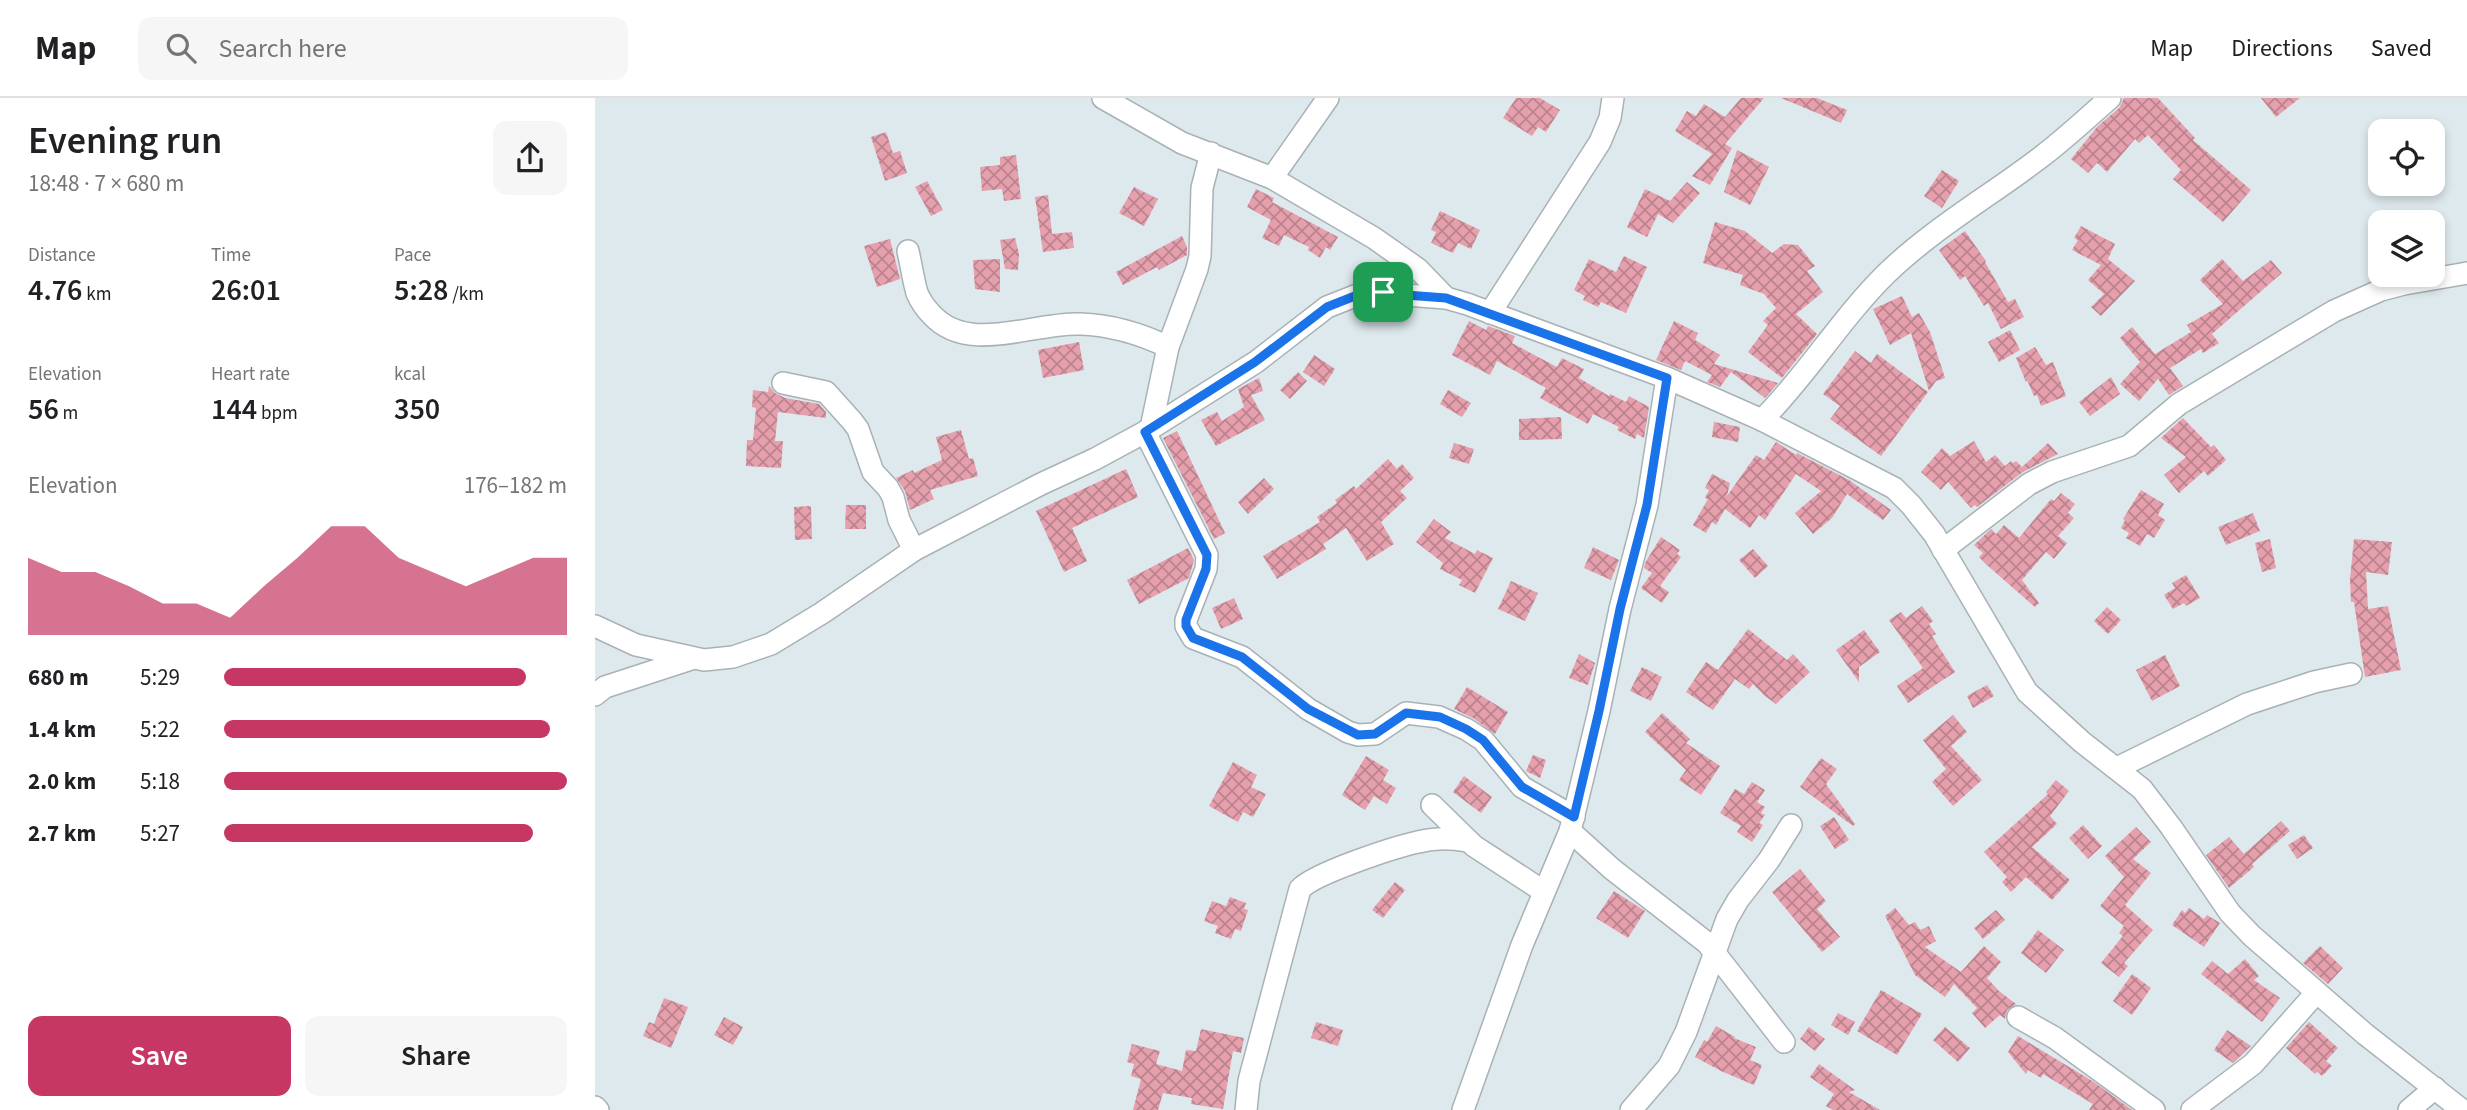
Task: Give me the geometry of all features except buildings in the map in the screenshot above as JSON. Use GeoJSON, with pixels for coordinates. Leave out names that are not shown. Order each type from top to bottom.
{"type":"FeatureCollection","features":[{"type":"Feature","properties":{"kind":"street"},"geometry":{"type":"LineString","coordinates":[[1103,98],[1182,143],[1272,178],[1374,238],[1419,269],[1446,298]]}},
{"type":"Feature","properties":{"kind":"street"},"geometry":{"type":"LineString","coordinates":[[1272,178],[1328,98]]}},
{"type":"Feature","properties":{"kind":"street"},"geometry":{"type":"LineString","coordinates":[[1490,313],[1600,142],[1610,118],[1613,98]]}},
{"type":"Feature","properties":{"kind":"street"},"geometry":{"type":"LineString","coordinates":[[1762,420],[1784,398],[1887,273],[1974,203],[2040,158],[2110,98]]}},
{"type":"Feature","properties":{"kind":"street"},"geometry":{"type":"LineString","coordinates":[[1211,153],[1202,188],[1201,247],[1197,269],[1168,346],[1148,430],[1207,555],[1206,569],[1186,620],[1186,626],[1193,638],[1242,657],[1308,709],[1358,735],[1375,734],[1406,713],[1440,717],[1483,740],[1522,787],[1572,824],[1612,869],[1685,924],[1716,953],[1784,1042]]}},
{"type":"Feature","properties":{"kind":"street"},"geometry":{"type":"LineString","coordinates":[[908,251],[918,295],[939,323],[953,330],[972,335],[1078,324],[1114,327],[1168,346]]}},
{"type":"Feature","properties":{"kind":"street"},"geometry":{"type":"LineString","coordinates":[[1943,550],[2029,484],[2052,472],[2129,446],[2167,411],[2334,311],[2381,290],[2467,273]]}},
{"type":"Feature","properties":{"kind":"street"},"geometry":{"type":"LineString","coordinates":[[595,626],[636,645],[704,660],[733,657],[771,644],[822,613],[914,550],[1148,430],[1255,362],[1327,307],[1365,292],[1446,298],[1667,378],[1762,420],[1894,488],[1934,534],[2027,692],[2082,742],[2142,789],[2230,913],[2316,993],[2462,1110],[2467,1110]]}},
{"type":"Feature","properties":{"kind":"street"},"geometry":{"type":"LineString","coordinates":[[1462,1110],[1522,945],[1572,824],[1620,609],[1647,505],[1667,378]]}},
{"type":"Feature","properties":{"kind":"street"},"geometry":{"type":"LineString","coordinates":[[783,383],[826,392],[852,421],[858,429],[873,472],[893,497],[899,520],[914,550]]}},
{"type":"Feature","properties":{"kind":"street"},"geometry":{"type":"LineString","coordinates":[[595,695],[605,687],[693,658]]}},
{"type":"Feature","properties":{"kind":"street"},"geometry":{"type":"LineString","coordinates":[[2117,768],[2246,704],[2314,682],[2351,674]]}},
{"type":"Feature","properties":{"kind":"street"},"geometry":{"type":"LineString","coordinates":[[1433,805],[1467,841],[1543,891]]}},
{"type":"Feature","properties":{"kind":"street"},"geometry":{"type":"LineString","coordinates":[[1631,1110],[1669,1066],[1686,1032],[1705,975],[1732,909],[1769,860],[1791,825]]}},
{"type":"Feature","properties":{"kind":"street"},"geometry":{"type":"LineString","coordinates":[[1246,1110],[1249,1081],[1300,889],[1308,882],[1418,841],[1450,838],[1467,841]]}},
{"type":"Feature","properties":{"kind":"street"},"geometry":{"type":"LineString","coordinates":[[2192,1110],[2253,1064],[2316,993]]}},
{"type":"Feature","properties":{"kind":"street"},"geometry":{"type":"LineString","coordinates":[[2018,1017],[2055,1038],[2154,1110]]}},
{"type":"Feature","properties":{"kind":"street"},"geometry":{"type":"LineString","coordinates":[[2409,1110],[2435,1088]]}},
{"type":"Feature","properties":{"kind":"route"},"geometry":{"type":"LineString","coordinates":[[1365,292],[1383,292],[1446,298],[1467,304],[1667,378],[1647,505],[1620,609],[1574,817],[1517,783],[1500,758],[1483,740],[1466,729],[1440,717],[1406,713],[1375,734],[1358,735],[1349,732],[1288,695],[1242,657],[1200,642],[1187,630],[1187,615],[1208,565],[1207,555],[1145,432],[1255,362],[1327,307],[1365,292]]}}]}
